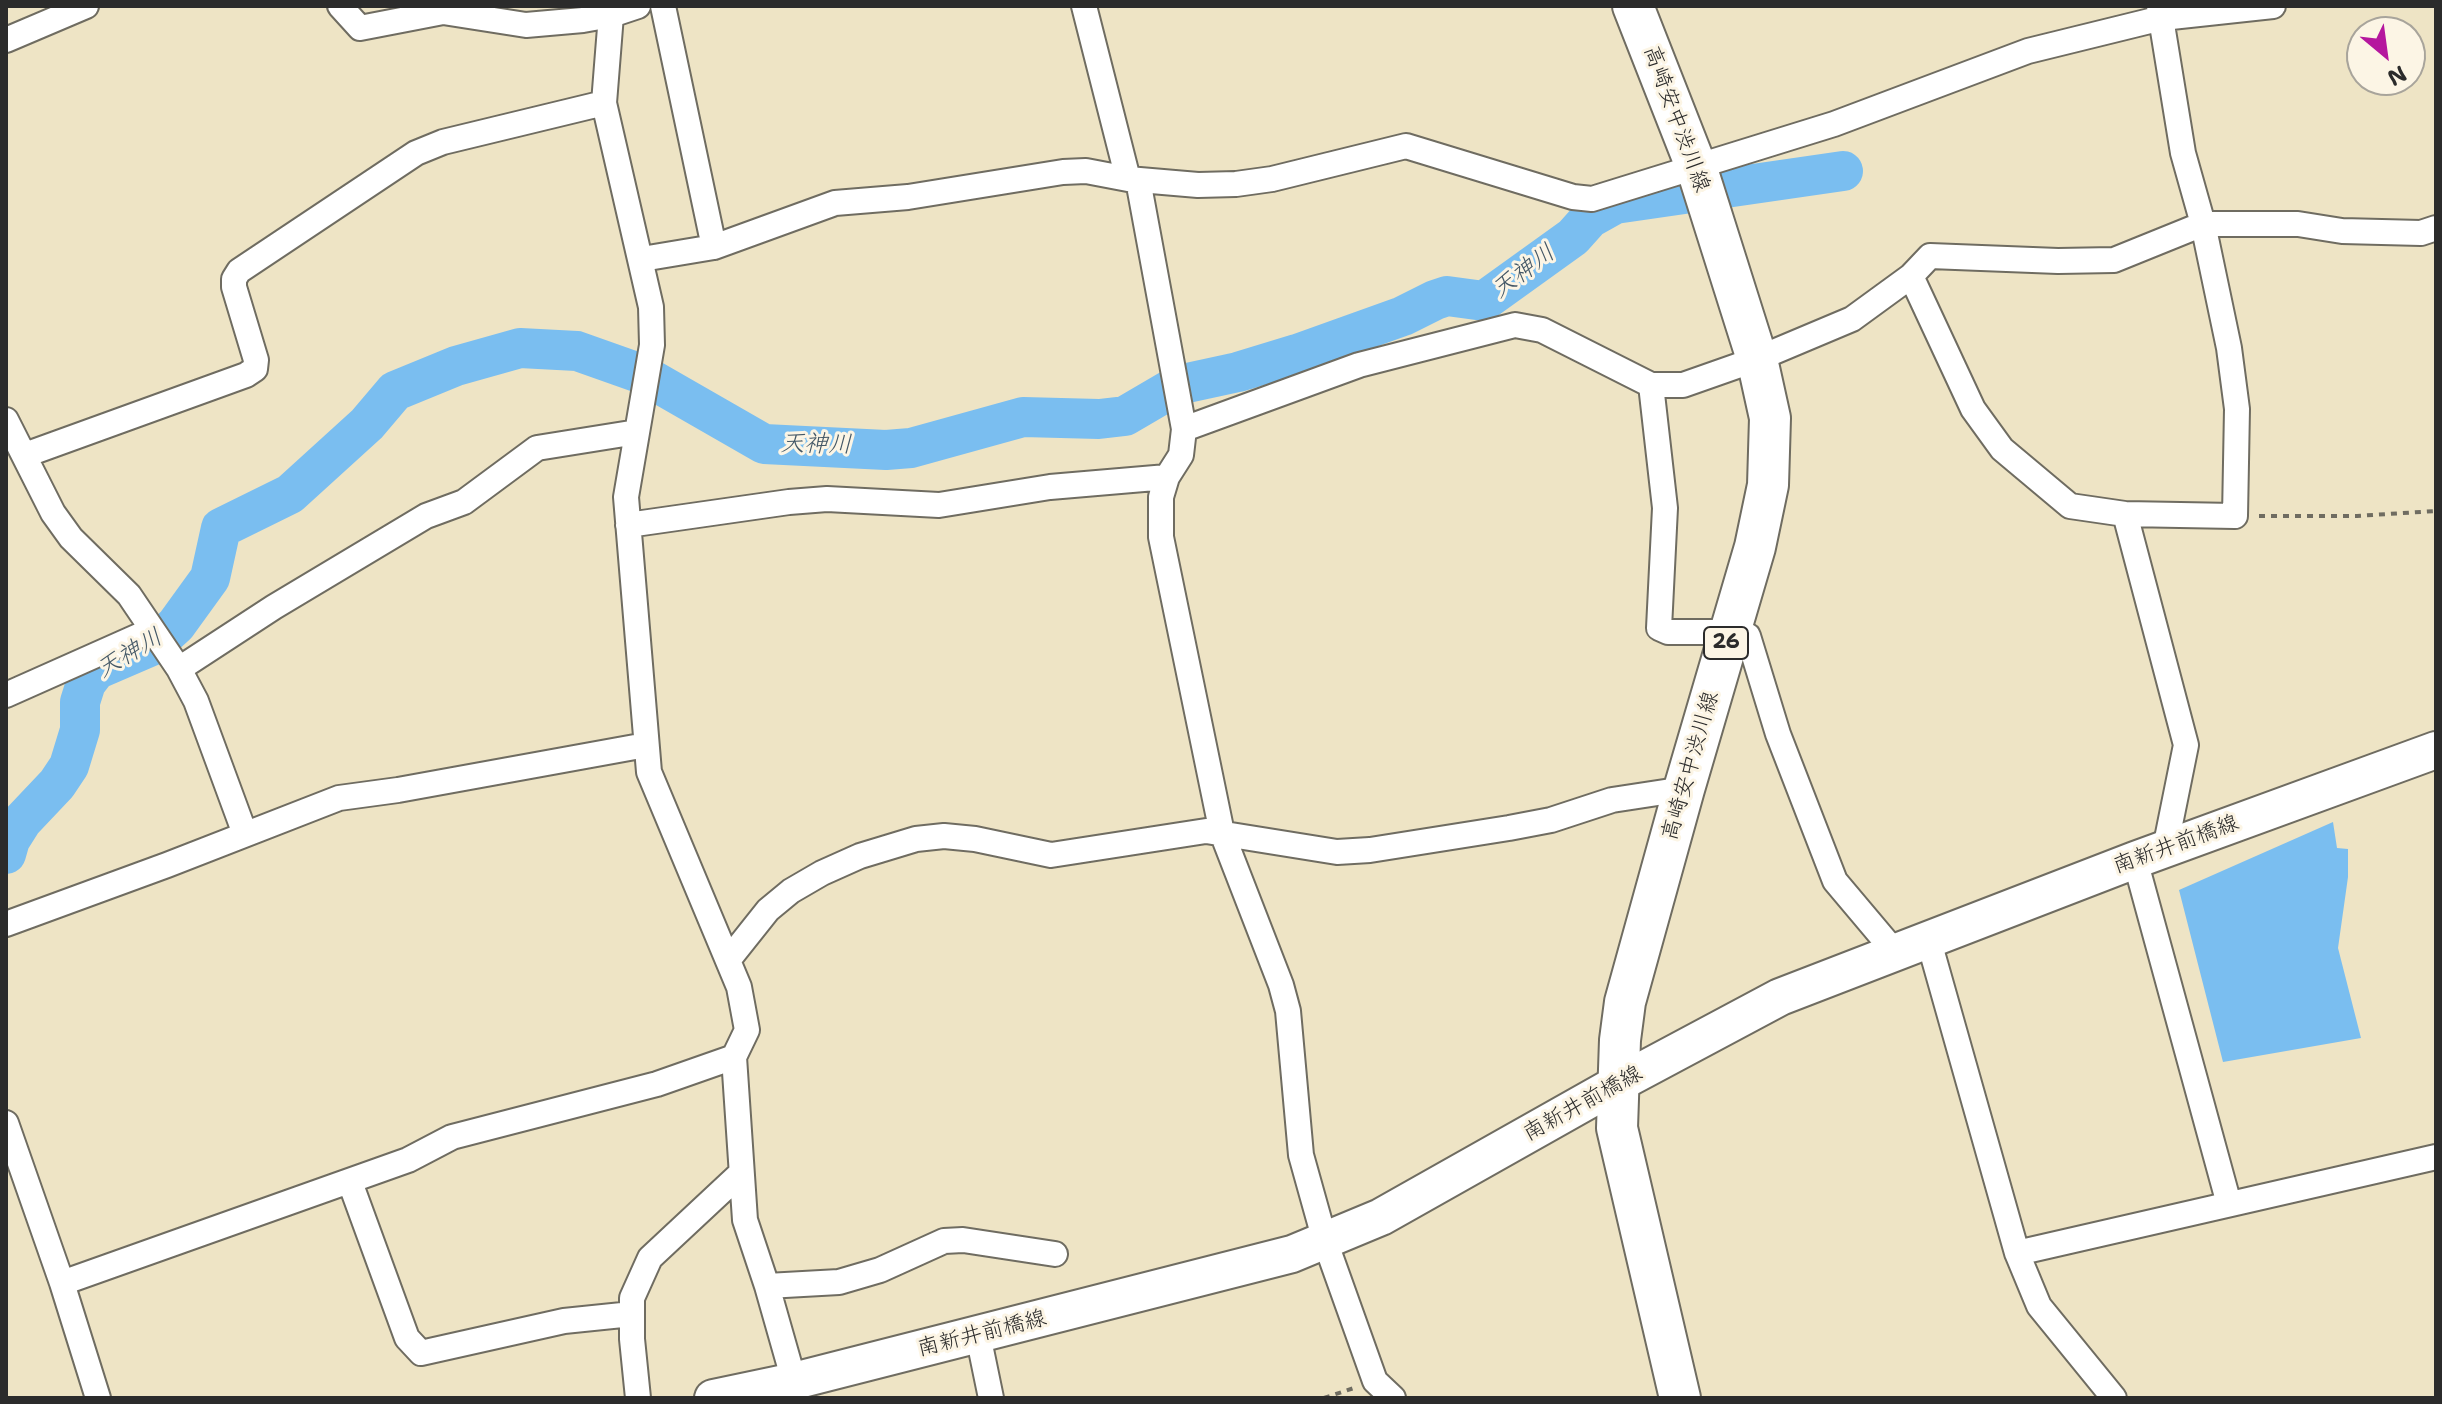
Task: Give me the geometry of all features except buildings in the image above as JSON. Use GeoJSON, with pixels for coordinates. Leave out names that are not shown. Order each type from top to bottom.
{"type":"FeatureCollection","features":[{"type":"Feature","properties":{"kind":"main road","name":"高崎安中渋川線"},"geometry":{"type":"LineString","coordinates":[[1633,6],[1701,184],[1757,359],[1770,418],[1768,485],[1755,547],[1625,1002],[1617,1084],[1617,1128],[1680,1398]]}},
{"type":"Feature","properties":{"kind":"main road","name":"南新井前橋線"},"geometry":{"type":"LineString","coordinates":[[713,1398],[794,1381],[1292,1254],[1381,1217],[1617,1084],[1780,997],[1928,938],[2436,750]]}},
{"type":"Feature","properties":{"kind":"street"},"geometry":{"type":"LineString","coordinates":[[6,40],[86,6]]}},
{"type":"Feature","properties":{"kind":"street"},"geometry":{"type":"LineString","coordinates":[[340,6],[360,28],[443,12],[611,15],[638,6]]}},
{"type":"Feature","properties":{"kind":"street"},"geometry":{"type":"LineString","coordinates":[[663,6],[714,247]]}},
{"type":"Feature","properties":{"kind":"street"},"geometry":{"type":"LineString","coordinates":[[1084,6],[1133,180],[1184,429],[1181,455],[1167,477],[1161,497],[1161,537],[1222,833],[1281,985],[1288,1011],[1301,1155],[1325,1241],[1375,1381],[1393,1398]]}},
{"type":"Feature","properties":{"kind":"street"},"geometry":{"type":"LineString","coordinates":[[642,259],[714,247],[835,203],[908,197],[1063,172],[1086,171],[1133,180],[1198,185],[1236,184],[1272,179],[1406,146],[1573,197],[1592,199],[1701,184],[1834,124],[2028,51],[2161,12],[2273,6]]}},
{"type":"Feature","properties":{"kind":"street"},"geometry":{"type":"LineString","coordinates":[[1911,276],[1973,409],[2002,449],[2070,506],[2125,514],[2235,516],[2237,409],[2229,348],[2203,224],[2183,153],[2161,12]]}},
{"type":"Feature","properties":{"kind":"street"},"geometry":{"type":"LineString","coordinates":[[611,15],[604,103],[651,307],[652,345],[627,478],[628,525],[649,772],[739,987],[747,1030],[734,1057],[745,1220],[794,1381]]}},
{"type":"Feature","properties":{"kind":"street"},"geometry":{"type":"LineString","coordinates":[[25,455],[246,375],[255,369],[256,360],[234,287],[239,271],[416,153],[443,142],[604,103]]}},
{"type":"Feature","properties":{"kind":"street"},"geometry":{"type":"LineString","coordinates":[[1184,429],[1359,365],[1515,325],[1542,330],[1651,385],[1683,385],[1757,359],[1852,319],[1911,276],[1930,256],[2114,260],[2203,224],[2298,224],[2342,231],[2421,233],[2436,228]]}},
{"type":"Feature","properties":{"kind":"street"},"geometry":{"type":"LineString","coordinates":[[1651,385],[1665,508],[1659,628],[1668,632],[1729,632],[1748,636],[1778,734],[1835,881],[1894,951]]}},
{"type":"Feature","properties":{"kind":"street"},"geometry":{"type":"LineString","coordinates":[[6,420],[53,513],[71,538],[129,595],[179,669],[196,701],[245,834]]}},
{"type":"Feature","properties":{"kind":"street"},"geometry":{"type":"LineString","coordinates":[[179,669],[274,607],[426,516],[464,502],[537,448],[637,432]]}},
{"type":"Feature","properties":{"kind":"street"},"geometry":{"type":"LineString","coordinates":[[628,525],[789,502],[827,499],[939,505],[1050,487],[1167,477]]}},
{"type":"Feature","properties":{"kind":"street"},"geometry":{"type":"LineString","coordinates":[[2125,514],[2186,745],[2150,855],[2229,1204]]}},
{"type":"Feature","properties":{"kind":"street"},"geometry":{"type":"LineString","coordinates":[[6,695],[152,630]]}},
{"type":"Feature","properties":{"kind":"street"},"geometry":{"type":"LineString","coordinates":[[6,924],[339,798],[646,745]]}},
{"type":"Feature","properties":{"kind":"street"},"geometry":{"type":"LineString","coordinates":[[729,959],[768,910],[791,891],[860,856],[916,839],[944,836],[975,839],[1051,855],[1206,831],[1306,849],[1337,852],[1370,850],[1551,820],[1612,800],[1684,789]]}},
{"type":"Feature","properties":{"kind":"street"},"geometry":{"type":"LineString","coordinates":[[1928,938],[2017,1253],[2039,1306],[2114,1398]]}},
{"type":"Feature","properties":{"kind":"street"},"geometry":{"type":"LineString","coordinates":[[62,1283],[350,1182],[408,1160],[452,1137],[657,1084],[734,1057]]}},
{"type":"Feature","properties":{"kind":"street"},"geometry":{"type":"LineString","coordinates":[[6,1123],[98,1398]]}},
{"type":"Feature","properties":{"kind":"street"},"geometry":{"type":"LineString","coordinates":[[2017,1253],[2436,1157]]}},
{"type":"Feature","properties":{"kind":"street"},"geometry":{"type":"LineString","coordinates":[[638,1398],[632,1298],[650,1258],[740,1174]]}},
{"type":"Feature","properties":{"kind":"street"},"geometry":{"type":"LineString","coordinates":[[350,1182],[407,1338],[421,1353],[564,1321],[632,1314]]}},
{"type":"Feature","properties":{"kind":"street"},"geometry":{"type":"LineString","coordinates":[[767,1286],[839,1282],[880,1270],[944,1241],[963,1240],[1055,1254]]}},
{"type":"Feature","properties":{"kind":"street"},"geometry":{"type":"LineString","coordinates":[[978,1335],[991,1398]]}},
{"type":"Feature","properties":{"kind":"path"},"geometry":{"type":"LineString","coordinates":[[2235,516],[2357,516],[2436,511]]}},
{"type":"Feature","properties":{"kind":"path"},"geometry":{"type":"LineString","coordinates":[[1324,1398],[1375,1381]]}},
{"type":"Feature","properties":{"kind":"water"},"geometry":{"type":"Polygon","coordinates":[[[2333,822],[2337,848],[2348,849],[2348,877],[2338,948],[2361,1038],[2223,1062],[2179,890],[2333,822]]]}},
{"type":"Feature","properties":{"kind":"waterway","name":"天神川"},"geometry":{"type":"LineString","coordinates":[[6,854],[10,840],[22,821],[57,784],[69,766],[80,730],[80,702],[86,683],[96,670],[154,645],[176,625],[210,578],[221,528],[290,494],[367,424],[395,391],[456,366],[520,348],[577,351],[642,374],[764,444],[886,450],[911,448],[1023,417],[1099,419],[1125,416],[1178,385],[1238,372],[1297,354],[1403,316],[1447,296],[1484,301],[1573,237],[1590,218],[1615,204],[1843,171]]}}]}
